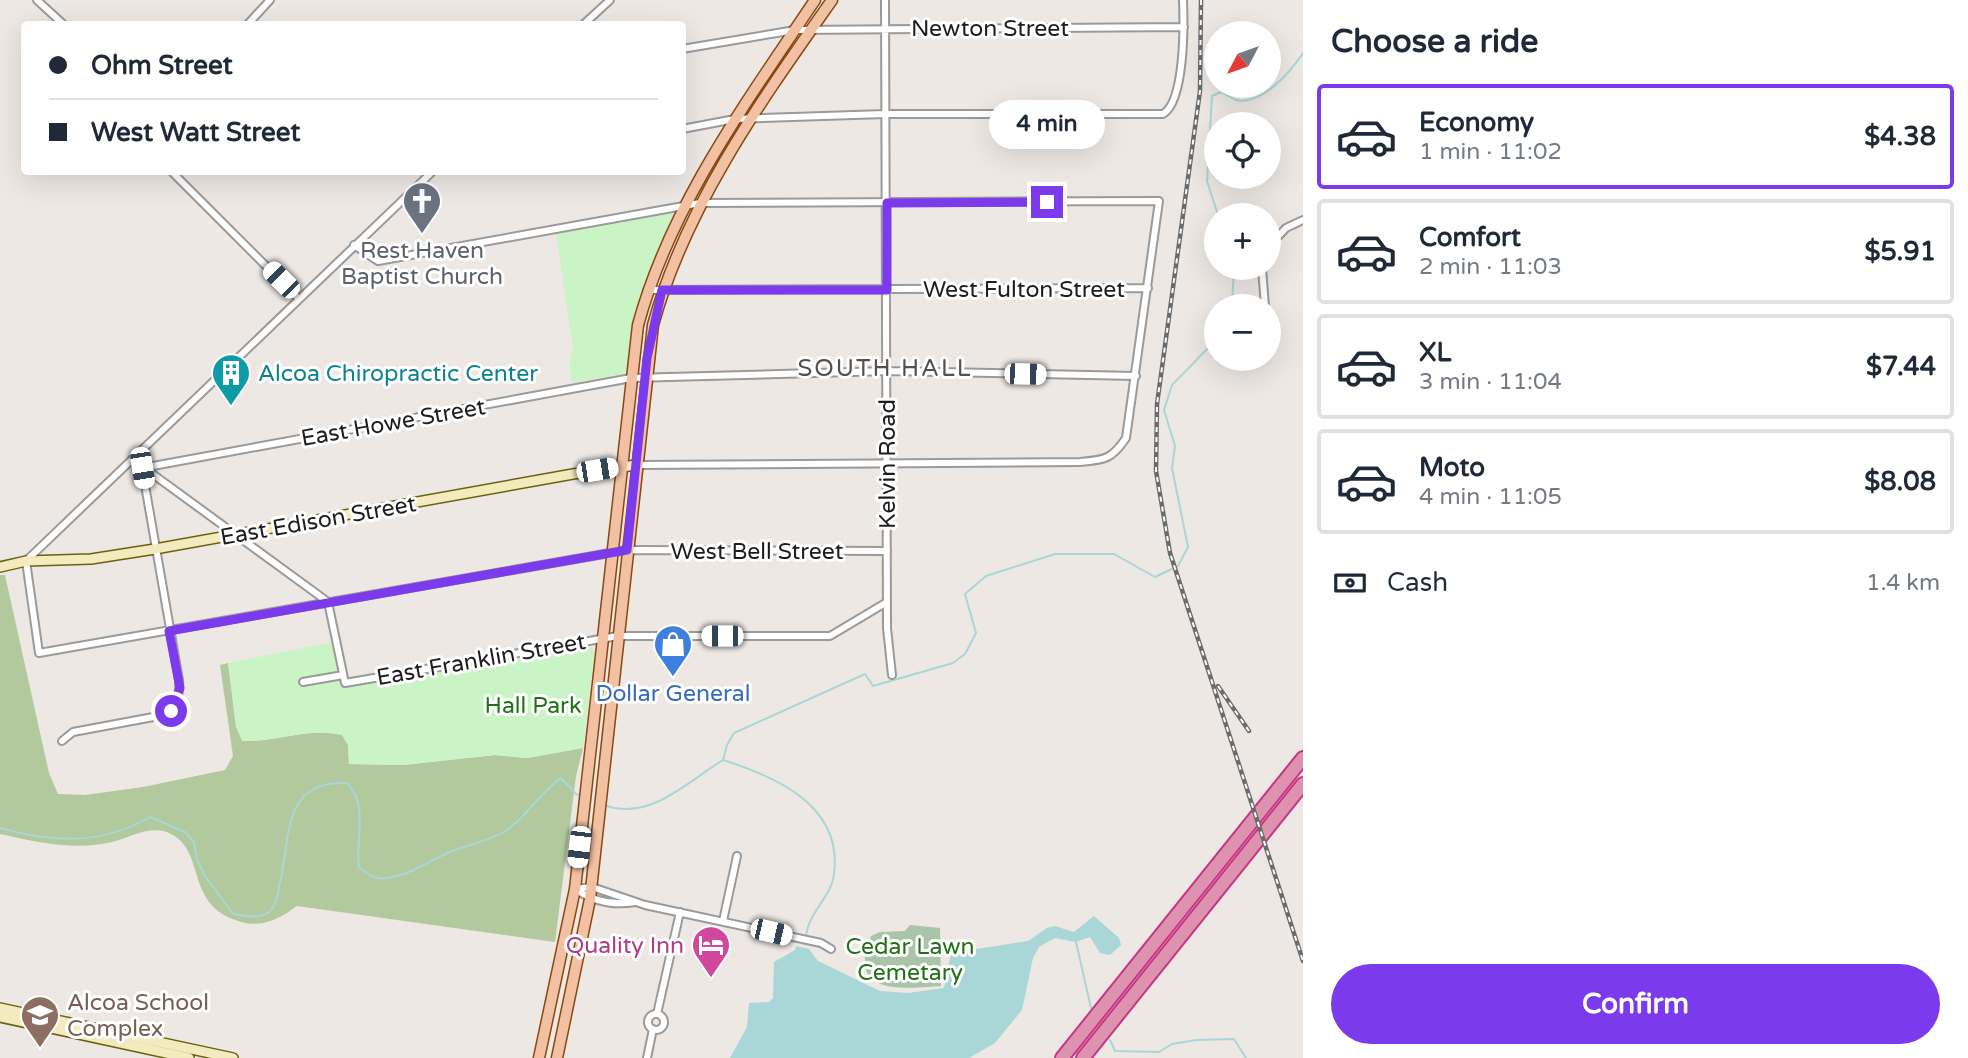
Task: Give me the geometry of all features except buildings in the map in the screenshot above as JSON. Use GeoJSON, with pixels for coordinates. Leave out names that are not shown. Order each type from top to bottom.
{"type":"FeatureCollection","features":[{"type":"Feature","properties":{"kind":"highway"},"geometry":{"type":"LineString","coordinates":[[1062,1058],[1303,758]]}},
{"type":"Feature","properties":{"kind":"highway"},"geometry":{"type":"LineString","coordinates":[[1083,1058],[1303,784]]}},
{"type":"Feature","properties":{"kind":"main road"},"geometry":{"type":"LineString","coordinates":[[539,1058],[575,889],[631,378],[638,325],[647,290],[684,206],[735,120],[815,0]]}},
{"type":"Feature","properties":{"kind":"main road"},"geometry":{"type":"LineString","coordinates":[[557,1058],[592,887],[645,377],[653,325],[662,290],[700,203],[752,118],[832,0]]}},
{"type":"Feature","properties":{"kind":"street"},"geometry":{"type":"LineString","coordinates":[[37,0],[60,21]]}},
{"type":"Feature","properties":{"kind":"street"},"geometry":{"type":"LineString","coordinates":[[251,21],[270,0]]}},
{"type":"Feature","properties":{"kind":"street"},"geometry":{"type":"LineString","coordinates":[[587,21],[610,0]]}},
{"type":"Feature","properties":{"kind":"street","name":"Kelvin Road"},"geometry":{"type":"LineString","coordinates":[[885,0],[887,602],[892,675]]}},
{"type":"Feature","properties":{"kind":"street"},"geometry":{"type":"LineString","coordinates":[[686,128],[752,118],[885,114],[1163,114],[1170,110],[1175,102],[1184,27],[1183,0]]}},
{"type":"Feature","properties":{"kind":"street","name":"Newton Street"},"geometry":{"type":"LineString","coordinates":[[686,48],[795,30],[1184,27]]}},
{"type":"Feature","properties":{"kind":"street"},"geometry":{"type":"LineString","coordinates":[[175,175],[298,298]]}},
{"type":"Feature","properties":{"kind":"street"},"geometry":{"type":"LineString","coordinates":[[26,561],[429,175]]}},
{"type":"Feature","properties":{"kind":"street"},"geometry":{"type":"LineString","coordinates":[[355,245],[378,261],[700,203],[1159,201],[1126,438],[1116,453],[1102,460],[1080,463],[636,465]]}},
{"type":"Feature","properties":{"kind":"street"},"geometry":{"type":"LineString","coordinates":[[1281,233],[1303,220]]}},
{"type":"Feature","properties":{"kind":"street","name":"West Fulton Street"},"geometry":{"type":"LineString","coordinates":[[647,290],[1149,288]]}},
{"type":"Feature","properties":{"kind":"street","name":"East Howe Street"},"geometry":{"type":"LineString","coordinates":[[142,468],[631,378],[888,371],[1136,376]]}},
{"type":"Feature","properties":{"kind":"street"},"geometry":{"type":"LineString","coordinates":[[132,459],[328,602],[344,679]]}},
{"type":"Feature","properties":{"kind":"street","name":"East Edison Street"},"geometry":{"type":"LineString","coordinates":[[0,567],[26,561],[91,559],[155,549],[636,465]]}},
{"type":"Feature","properties":{"kind":"street"},"geometry":{"type":"LineString","coordinates":[[62,741],[73,732],[154,718],[171,711],[180,688],[142,468]]}},
{"type":"Feature","properties":{"kind":"street","name":"West Bell Street"},"geometry":{"type":"LineString","coordinates":[[26,561],[39,653],[627,550],[887,551]]}},
{"type":"Feature","properties":{"kind":"street","name":"East Franklin Street"},"geometry":{"type":"LineString","coordinates":[[303,682],[344,679],[618,636],[830,636],[887,602]]}},
{"type":"Feature","properties":{"kind":"street"},"geometry":{"type":"LineString","coordinates":[[723,921],[737,856]]}},
{"type":"Feature","properties":{"kind":"street"},"geometry":{"type":"LineString","coordinates":[[575,889],[592,887],[623,895],[635,902],[788,936],[831,949]]}},
{"type":"Feature","properties":{"kind":"street"},"geometry":{"type":"LineString","coordinates":[[575,889],[590,899],[624,904],[635,902]]}},
{"type":"Feature","properties":{"kind":"street"},"geometry":{"type":"LineString","coordinates":[[647,1058],[653,1029],[648,1021],[657,1014],[680,912]]}},
{"type":"Feature","properties":{"kind":"street"},"geometry":{"type":"LineString","coordinates":[[0,1008],[189,1058]]}},
{"type":"Feature","properties":{"kind":"street"},"geometry":{"type":"LineString","coordinates":[[653,1029],[659,1029],[663,1023],[657,1014]]}},
{"type":"Feature","properties":{"kind":"street"},"geometry":{"type":"LineString","coordinates":[[0,1017],[233,1058]]}},
{"type":"Feature","properties":{"kind":"green space"},"geometry":{"type":"Polygon","coordinates":[[[671,212],[674,215],[640,297],[627,373],[572,383],[569,365],[573,349],[556,234],[671,212]]]}},
{"type":"Feature","properties":{"kind":"green space"},"geometry":{"type":"Polygon","coordinates":[[[0,575],[5,575],[49,773],[58,794],[85,795],[143,787],[225,770],[233,756],[220,665],[228,663],[236,727],[243,741],[317,733],[342,735],[348,745],[349,764],[403,765],[495,755],[527,758],[583,748],[576,776],[555,942],[297,906],[269,921],[246,923],[221,913],[210,903],[203,892],[190,854],[173,835],[165,832],[142,832],[112,842],[84,846],[0,834],[0,575]]]}},
{"type":"Feature","properties":{"kind":"green space","name":"Hall Park"},"geometry":{"type":"Polygon","coordinates":[[[332,642],[342,688],[589,645],[595,651],[583,748],[527,758],[495,755],[403,765],[349,764],[348,745],[342,735],[317,733],[242,741],[237,729],[228,663],[332,642]]]}},
{"type":"Feature","properties":{"kind":"green space","name":"Cedar Lawn Cemetary"},"geometry":{"type":"Polygon","coordinates":[[[910,925],[940,928],[941,986],[893,987],[872,979],[866,970],[865,957],[871,936],[880,932],[905,931],[910,925]]]}},
{"type":"Feature","properties":{"kind":"water"},"geometry":{"type":"Polygon","coordinates":[[[1094,916],[1119,938],[1121,945],[1110,955],[1100,953],[1090,937],[1076,942],[1055,938],[1039,947],[1033,958],[1022,1010],[995,1043],[969,1058],[730,1058],[747,1027],[749,1003],[769,1002],[773,998],[774,962],[795,950],[796,946],[809,949],[818,961],[880,991],[908,993],[944,988],[951,953],[1028,941],[1047,928],[1055,926],[1074,932],[1094,916]]]}},
{"type":"Feature","properties":{"kind":"waterway"},"geometry":{"type":"LineString","coordinates":[[1214,203],[1207,181],[1212,96],[1221,92],[1236,100],[1256,98],[1275,86],[1303,53]]}},
{"type":"Feature","properties":{"kind":"waterway"},"geometry":{"type":"LineString","coordinates":[[1233,280],[1233,294]]}},
{"type":"Feature","properties":{"kind":"waterway"},"geometry":{"type":"LineString","coordinates":[[604,805],[621,809],[637,808],[668,797],[723,760],[734,733],[865,674],[873,686],[953,663],[965,654],[976,633],[965,594],[986,576],[1055,554],[1114,554],[1155,577],[1178,566],[1188,547],[1172,468],[1175,446],[1164,410],[1172,385],[1204,352]]}},
{"type":"Feature","properties":{"kind":"waterway"},"geometry":{"type":"LineString","coordinates":[[723,760],[764,775],[784,786],[802,798],[817,813],[828,830],[834,850],[834,874],[829,890],[807,929],[806,938]]}},
{"type":"Feature","properties":{"kind":"waterway"},"geometry":{"type":"LineString","coordinates":[[0,828],[39,837],[77,839],[114,833],[150,817],[185,832],[194,842],[197,859],[205,876],[233,914],[256,916],[269,912],[278,894],[293,814],[300,801],[311,791],[326,785],[347,783],[354,792],[358,801],[360,823],[359,867],[379,878],[404,874],[452,851],[501,834],[561,778],[576,794],[583,797]]}},
{"type":"Feature","properties":{"kind":"waterway"},"geometry":{"type":"LineString","coordinates":[[1076,942],[1091,1008]]}},
{"type":"Feature","properties":{"kind":"waterway"},"geometry":{"type":"LineString","coordinates":[[1110,1040],[1115,1051],[1159,1052],[1172,1044],[1234,1039],[1246,1058]]}},
{"type":"Feature","properties":{"kind":"railway"},"geometry":{"type":"LineString","coordinates":[[1201,0],[1200,91],[1157,404],[1156,471],[1170,553],[1303,961]]}},
{"type":"Feature","properties":{"kind":"railway"},"geometry":{"type":"LineString","coordinates":[[1218,686],[1249,731]]}},
{"type":"Feature","properties":{"kind":"place","name":"Rest Haven Baptist Church"},"geometry":{"type":"Point","coordinates":[422,235]}},
{"type":"Feature","properties":{"kind":"place","name":"Alcoa Chiropractic Center"},"geometry":{"type":"Point","coordinates":[231,407]}},
{"type":"Feature","properties":{"kind":"place","name":"Dollar General"},"geometry":{"type":"Point","coordinates":[673,678]}},
{"type":"Feature","properties":{"kind":"place","name":"Quality Inn"},"geometry":{"type":"Point","coordinates":[711,979]}},
{"type":"Feature","properties":{"kind":"place","name":"Alcoa School Complex"},"geometry":{"type":"Point","coordinates":[40,1049]}},
{"type":"Feature","properties":{"kind":"district","name":"SOUTH HALL"},"geometry":{"type":"Point","coordinates":[885,368]}},
{"type":"Feature","properties":{"kind":"route"},"geometry":{"type":"LineString","coordinates":[[171,711],[176,704],[180,688],[169,631],[627,550],[647,358],[662,290],[887,290],[887,203],[1047,202]]}}]}
